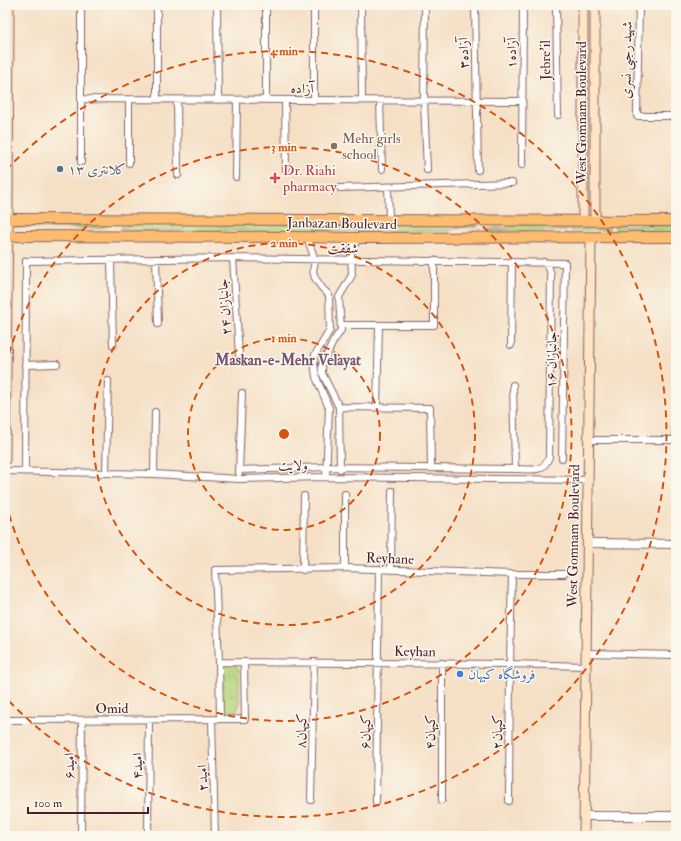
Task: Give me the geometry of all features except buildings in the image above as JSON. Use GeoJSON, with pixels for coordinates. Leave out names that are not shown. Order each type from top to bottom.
{"type":"FeatureCollection","features":[{"type":"Feature","properties":{"kind":"main road"},"geometry":{"type":"LineString","coordinates":[[5,460],[9,5]]}},
{"type":"Feature","properties":{"kind":"main road","name":"West Gomnam Boulevard"},"geometry":{"type":"LineString","coordinates":[[583,5],[583,220]]}},
{"type":"Feature","properties":{"kind":"main road","name":"West Gomnam Boulevard"},"geometry":{"type":"LineString","coordinates":[[595,5],[595,220]]}},
{"type":"Feature","properties":{"kind":"main road"},"geometry":{"type":"LineString","coordinates":[[583,207],[595,206]]}},
{"type":"Feature","properties":{"kind":"main road","name":"Janbazan Boulevard"},"geometry":{"type":"LineString","coordinates":[[8,219],[676,221]]}},
{"type":"Feature","properties":{"kind":"main road"},"geometry":{"type":"LineString","coordinates":[[113,236],[114,220]]}},
{"type":"Feature","properties":{"kind":"main road"},"geometry":{"type":"LineString","coordinates":[[482,220],[482,238]]}},
{"type":"Feature","properties":{"kind":"main road","name":"Janbazan Boulevard"},"geometry":{"type":"LineString","coordinates":[[8,236],[359,238],[676,237]]}},
{"type":"Feature","properties":{"kind":"main road","name":"West Gomnam Boulevard"},"geometry":{"type":"LineString","coordinates":[[584,836],[591,237]]}},
{"type":"Feature","properties":{"kind":"street"},"geometry":{"type":"LineString","coordinates":[[81,5],[81,162]]}},
{"type":"Feature","properties":{"kind":"street"},"geometry":{"type":"LineString","coordinates":[[157,5],[157,100]]}},
{"type":"Feature","properties":{"kind":"street"},"geometry":{"type":"LineString","coordinates":[[217,5],[218,100]]}},
{"type":"Feature","properties":{"kind":"street"},"geometry":{"type":"LineString","coordinates":[[266,5],[266,100]]}},
{"type":"Feature","properties":{"kind":"street"},"geometry":{"type":"LineString","coordinates":[[314,5],[314,100]]}},
{"type":"Feature","properties":{"kind":"street"},"geometry":{"type":"LineString","coordinates":[[362,5],[362,101]]}},
{"type":"Feature","properties":{"kind":"street"},"geometry":{"type":"LineString","coordinates":[[425,5],[424,101],[427,170]]}},
{"type":"Feature","properties":{"kind":"street","name":"آزاده۳"},"geometry":{"type":"LineString","coordinates":[[475,5],[478,170]]}},
{"type":"Feature","properties":{"kind":"street","name":"آزاده۱"},"geometry":{"type":"LineString","coordinates":[[522,165],[523,5]]}},
{"type":"Feature","properties":{"kind":"street","name":"Jebre'il"},"geometry":{"type":"LineString","coordinates":[[556,5],[558,115]]}},
{"type":"Feature","properties":{"kind":"street","name":"شهید رجبی نسری"},"geometry":{"type":"LineString","coordinates":[[639,5],[637,116],[676,116]]}},
{"type":"Feature","properties":{"kind":"street","name":"آزاده"},"geometry":{"type":"LineString","coordinates":[[82,100],[522,101]]}},
{"type":"Feature","properties":{"kind":"street"},"geometry":{"type":"LineString","coordinates":[[129,100],[129,163]]}},
{"type":"Feature","properties":{"kind":"street"},"geometry":{"type":"LineString","coordinates":[[177,100],[178,175]]}},
{"type":"Feature","properties":{"kind":"street"},"geometry":{"type":"LineString","coordinates":[[236,177],[237,100]]}},
{"type":"Feature","properties":{"kind":"street"},"geometry":{"type":"LineString","coordinates":[[286,100],[286,169]]}},
{"type":"Feature","properties":{"kind":"street"},"geometry":{"type":"LineString","coordinates":[[380,101],[382,169]]}},
{"type":"Feature","properties":{"kind":"street"},"geometry":{"type":"LineString","coordinates":[[340,188],[512,183]]}},
{"type":"Feature","properties":{"kind":"street"},"geometry":{"type":"LineString","coordinates":[[388,187],[389,220]]}},
{"type":"Feature","properties":{"kind":"street"},"geometry":{"type":"LineString","coordinates":[[307,237],[315,260],[313,271],[315,278],[329,296],[330,330],[315,355],[314,362],[316,377],[329,408],[326,477]]}},
{"type":"Feature","properties":{"kind":"street"},"geometry":{"type":"LineString","coordinates":[[341,477],[339,407],[322,373],[322,365],[333,342],[341,330],[339,297],[352,275],[351,250],[359,238]]}},
{"type":"Feature","properties":{"kind":"street","name":"شفقت"},"geometry":{"type":"LineString","coordinates":[[25,365],[26,261],[233,258],[512,261],[564,263]]}},
{"type":"Feature","properties":{"kind":"street","name":"جانبازان ۲۴"},"geometry":{"type":"LineString","coordinates":[[233,258],[239,355]]}},
{"type":"Feature","properties":{"kind":"street"},"geometry":{"type":"LineString","coordinates":[[156,259],[158,324]]}},
{"type":"Feature","properties":{"kind":"street"},"geometry":{"type":"LineString","coordinates":[[110,260],[113,345]]}},
{"type":"Feature","properties":{"kind":"street"},"geometry":{"type":"LineString","coordinates":[[341,325],[434,325],[434,260]]}},
{"type":"Feature","properties":{"kind":"street"},"geometry":{"type":"LineString","coordinates":[[511,345],[512,261]]}},
{"type":"Feature","properties":{"kind":"street"},"geometry":{"type":"LineString","coordinates":[[239,470],[326,467],[539,469],[546,465],[548,457],[551,275],[549,268],[544,262]]}},
{"type":"Feature","properties":{"kind":"street","name":"جانبازان ۱۶"},"geometry":{"type":"LineString","coordinates":[[562,458],[564,263]]}},
{"type":"Feature","properties":{"kind":"street"},"geometry":{"type":"LineString","coordinates":[[377,408],[379,325]]}},
{"type":"Feature","properties":{"kind":"street"},"geometry":{"type":"LineString","coordinates":[[25,471],[25,365],[57,364]]}},
{"type":"Feature","properties":{"kind":"street"},"geometry":{"type":"LineString","coordinates":[[106,473],[108,381]]}},
{"type":"Feature","properties":{"kind":"street"},"geometry":{"type":"LineString","coordinates":[[513,385],[514,469]]}},
{"type":"Feature","properties":{"kind":"street"},"geometry":{"type":"LineString","coordinates":[[239,479],[242,393]]}},
{"type":"Feature","properties":{"kind":"street"},"geometry":{"type":"LineString","coordinates":[[339,407],[430,408],[431,468]]}},
{"type":"Feature","properties":{"kind":"street"},"geometry":{"type":"LineString","coordinates":[[154,474],[156,412]]}},
{"type":"Feature","properties":{"kind":"street"},"geometry":{"type":"LineString","coordinates":[[589,440],[676,440],[675,427]]}},
{"type":"Feature","properties":{"kind":"street","name":"ولایت"},"geometry":{"type":"LineString","coordinates":[[5,471],[154,474],[239,479],[341,477],[561,481],[588,480]]}},
{"type":"Feature","properties":{"kind":"street"},"geometry":{"type":"LineString","coordinates":[[391,570],[392,491]]}},
{"type":"Feature","properties":{"kind":"street"},"geometry":{"type":"LineString","coordinates":[[345,494],[345,568]]}},
{"type":"Feature","properties":{"kind":"street"},"geometry":{"type":"LineString","coordinates":[[303,570],[304,496]]}},
{"type":"Feature","properties":{"kind":"street"},"geometry":{"type":"LineString","coordinates":[[587,543],[676,544]]}},
{"type":"Feature","properties":{"kind":"street","name":"Reyhane"},"geometry":{"type":"LineString","coordinates":[[219,662],[215,570],[303,570],[345,568],[512,574],[564,574]]}},
{"type":"Feature","properties":{"kind":"street","name":"کیهان۶"},"geometry":{"type":"LineString","coordinates":[[376,802],[379,569]]}},
{"type":"Feature","properties":{"kind":"street","name":"کیهان۲"},"geometry":{"type":"LineString","coordinates":[[509,801],[512,574]]}},
{"type":"Feature","properties":{"kind":"street"},"geometry":{"type":"LineString","coordinates":[[586,653],[676,655]]}},
{"type":"Feature","properties":{"kind":"street"},"geometry":{"type":"LineString","coordinates":[[220,719],[219,662],[244,662]]}},
{"type":"Feature","properties":{"kind":"street","name":"Keyhan"},"geometry":{"type":"LineString","coordinates":[[244,662],[378,662],[586,666]]}},
{"type":"Feature","properties":{"kind":"street","name":"Omid"},"geometry":{"type":"LineString","coordinates":[[5,720],[244,719],[244,662]]}},
{"type":"Feature","properties":{"kind":"street","name":"کیهان۸"},"geometry":{"type":"LineString","coordinates":[[311,800],[314,662]]}},
{"type":"Feature","properties":{"kind":"street","name":"کیهان۴"},"geometry":{"type":"LineString","coordinates":[[442,663],[442,800]]}},
{"type":"Feature","properties":{"kind":"street","name":"امید۶"},"geometry":{"type":"LineString","coordinates":[[81,836],[82,720]]}},
{"type":"Feature","properties":{"kind":"street","name":"امید۴"},"geometry":{"type":"LineString","coordinates":[[148,836],[149,720]]}},
{"type":"Feature","properties":{"kind":"street","name":"امید۲"},"geometry":{"type":"LineString","coordinates":[[212,720],[215,836]]}},
{"type":"Feature","properties":{"kind":"street"},"geometry":{"type":"LineString","coordinates":[[584,816],[676,816]]}},
{"type":"Feature","properties":{"kind":"green space"},"geometry":{"type":"Polygon","coordinates":[[[104,223],[106,226],[99,228],[12,226],[12,224],[104,223]]]}},
{"type":"Feature","properties":{"kind":"green space"},"geometry":{"type":"Polygon","coordinates":[[[140,223],[478,225],[477,227],[460,227],[450,231],[123,231],[121,227],[140,223]]]}},
{"type":"Feature","properties":{"kind":"green space"},"geometry":{"type":"Polygon","coordinates":[[[516,224],[567,226],[568,228],[566,231],[488,231],[490,228],[507,228],[516,224]]]}},
{"type":"Feature","properties":{"kind":"green space"},"geometry":{"type":"Polygon","coordinates":[[[571,225],[609,225],[609,230],[571,231],[571,225]]]}},
{"type":"Feature","properties":{"kind":"green space"},"geometry":{"type":"Polygon","coordinates":[[[615,225],[676,225],[676,231],[615,232],[615,225]]]}},
{"type":"Feature","properties":{"kind":"green space"},"geometry":{"type":"Polygon","coordinates":[[[229,663],[236,665],[239,670],[239,707],[233,714],[229,714],[223,709],[222,670],[229,663]]]}},
{"type":"Feature","properties":{"kind":"place","name":"Mehr girls school"},"geometry":{"type":"Point","coordinates":[334,146]}},
{"type":"Feature","properties":{"kind":"place","name":"کلانتری ۱۳"},"geometry":{"type":"Point","coordinates":[60,169]}},
{"type":"Feature","properties":{"kind":"place","name":"Dr. Riahi pharmacy"},"geometry":{"type":"Point","coordinates":[275,178]}},
{"type":"Feature","properties":{"kind":"place","name":"فروشگاه کیهان"},"geometry":{"type":"Point","coordinates":[460,674]}},
{"type":"Feature","properties":{"kind":"district","name":"Maskan-e-Mehr Velayat"},"geometry":{"type":"Point","coordinates":[288,360]}}]}
